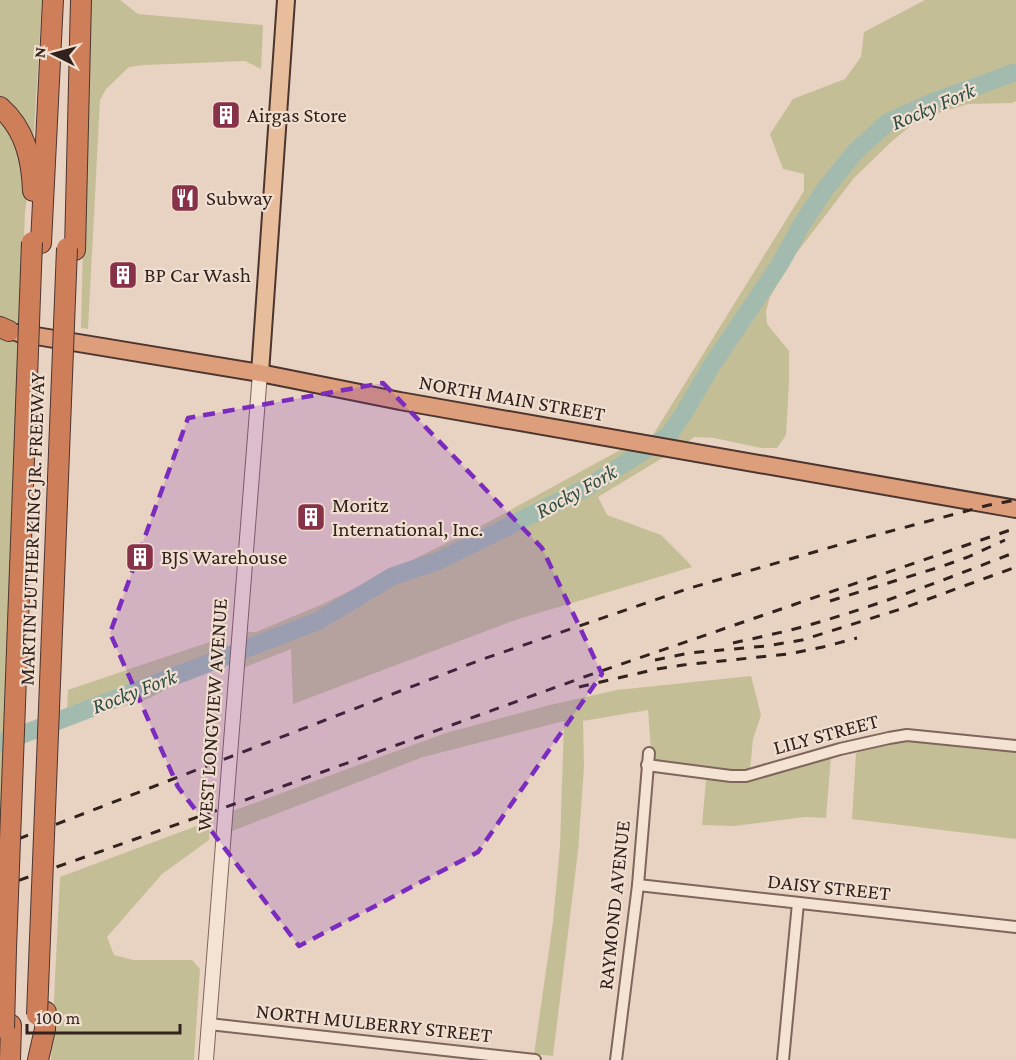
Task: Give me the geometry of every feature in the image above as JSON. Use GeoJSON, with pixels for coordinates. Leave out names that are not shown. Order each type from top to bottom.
{"type":"FeatureCollection","features":[{"type":"Feature","properties":{"kind":"highway","name":"MARTIN LUTHER KING JR. FREEWAY"},"geometry":{"type":"LineString","coordinates":[[8,1060],[7,1027],[37,242],[53,0]]}},
{"type":"Feature","properties":{"kind":"highway","name":"MARTIN LUTHER KING JR. FREEWAY"},"geometry":{"type":"LineString","coordinates":[[36,1060],[42,1014],[71,249],[73,0]]}},
{"type":"Feature","properties":{"kind":"highway"},"geometry":{"type":"LineString","coordinates":[[71,249],[81,0]]}},
{"type":"Feature","properties":{"kind":"highway"},"geometry":{"type":"LineString","coordinates":[[0,107],[11,118],[26,143],[33,178],[37,242]]}},
{"type":"Feature","properties":{"kind":"highway","name":"NORTH MAIN STREET"},"geometry":{"type":"LineString","coordinates":[[3,329],[1016,509]]}},
{"type":"Feature","properties":{"kind":"main road"},"geometry":{"type":"LineString","coordinates":[[260,373],[286,0]]}},
{"type":"Feature","properties":{"kind":"street","name":"WEST LONGVIEW AVENUE"},"geometry":{"type":"LineString","coordinates":[[206,1060],[260,373]]}},
{"type":"Feature","properties":{"kind":"street","name":"LILY STREET"},"geometry":{"type":"LineString","coordinates":[[647,765],[746,776],[840,749],[907,735],[1016,746]]}},
{"type":"Feature","properties":{"kind":"street","name":"RAYMOND AVENUE"},"geometry":{"type":"LineString","coordinates":[[616,1060],[638,885],[649,753]]}},
{"type":"Feature","properties":{"kind":"street","name":"DAISY STREET"},"geometry":{"type":"LineString","coordinates":[[638,885],[1016,927]]}},
{"type":"Feature","properties":{"kind":"street"},"geometry":{"type":"LineString","coordinates":[[783,1060],[798,903]]}},
{"type":"Feature","properties":{"kind":"street","name":"NORTH MULBERRY STREET"},"geometry":{"type":"LineString","coordinates":[[209,1024],[536,1060]]}},
{"type":"Feature","properties":{"kind":"highlighted area"},"geometry":{"type":"Polygon","coordinates":[[[383,383],[542,548],[602,674],[478,852],[299,946],[178,787],[110,633],[188,418],[383,383]]]}},
{"type":"Feature","properties":{"kind":"shaded area"},"geometry":{"type":"Polygon","coordinates":[[[0,0],[42,0],[33,148],[25,213],[0,832],[0,0]]]}},
{"type":"Feature","properties":{"kind":"shaded area"},"geometry":{"type":"Polygon","coordinates":[[[89,0],[120,0],[138,14],[263,25],[261,69],[245,61],[144,65],[129,67],[106,89],[100,100],[88,329],[81,328],[89,0]]]}},
{"type":"Feature","properties":{"kind":"shaded area"},"geometry":{"type":"Polygon","coordinates":[[[925,0],[1016,0],[1016,101],[968,104],[919,119],[854,178],[795,255],[770,297],[766,311],[767,324],[789,351],[786,435],[777,448],[761,448],[714,438],[694,437],[687,443],[653,435],[804,191],[804,174],[783,169],[770,134],[793,99],[845,79],[861,57],[864,32],[925,0]]]}},
{"type":"Feature","properties":{"kind":"shaded area"},"geometry":{"type":"Polygon","coordinates":[[[622,449],[664,457],[598,497],[607,515],[661,535],[692,567],[515,620],[293,704],[291,649],[240,669],[243,632],[256,632],[323,604],[481,526],[622,449]]]}},
{"type":"Feature","properties":{"kind":"shaded area"},"geometry":{"type":"Polygon","coordinates":[[[227,636],[225,667],[192,675],[136,703],[97,713],[78,714],[67,711],[68,690],[227,636]]]}},
{"type":"Feature","properties":{"kind":"shaded area"},"geometry":{"type":"Polygon","coordinates":[[[751,676],[761,715],[753,739],[750,770],[652,763],[648,710],[583,721],[584,766],[578,851],[553,1056],[534,1054],[553,922],[560,846],[564,721],[423,757],[227,833],[227,813],[446,733],[617,690],[751,676]]]}},
{"type":"Feature","properties":{"kind":"shaded area"},"geometry":{"type":"Polygon","coordinates":[[[917,739],[1016,750],[1016,839],[852,819],[856,753],[897,741],[917,739]]]}},
{"type":"Feature","properties":{"kind":"shaded area"},"geometry":{"type":"Polygon","coordinates":[[[831,756],[826,818],[805,817],[735,826],[702,825],[706,780],[749,780],[831,756]]]}},
{"type":"Feature","properties":{"kind":"shaded area"},"geometry":{"type":"Polygon","coordinates":[[[210,821],[209,840],[162,874],[107,937],[114,955],[133,960],[192,960],[200,969],[194,1060],[51,1060],[60,877],[210,821]]]}},
{"type":"Feature","properties":{"kind":"waterway","name":"Rocky Fork"},"geometry":{"type":"LineString","coordinates":[[0,743],[318,621],[393,576],[438,561],[586,488],[669,435],[712,365],[780,264],[802,224],[826,188],[855,152],[888,122],[933,102],[1016,72]]}},
{"type":"Feature","properties":{"kind":"railway"},"geometry":{"type":"LineString","coordinates":[[0,846],[483,659],[690,588],[842,544],[1016,500]]}},
{"type":"Feature","properties":{"kind":"railway"},"geometry":{"type":"LineString","coordinates":[[0,887],[584,677],[1016,528]]}},
{"type":"Feature","properties":{"kind":"railway"},"geometry":{"type":"LineString","coordinates":[[830,601],[943,566],[1005,540]]}},
{"type":"Feature","properties":{"kind":"railway"},"geometry":{"type":"LineString","coordinates":[[733,643],[787,631],[874,605],[1016,552]]}},
{"type":"Feature","properties":{"kind":"railway"},"geometry":{"type":"LineString","coordinates":[[655,660],[689,653],[766,646],[802,640],[901,609],[1016,567]]}},
{"type":"Feature","properties":{"kind":"railway"},"geometry":{"type":"LineString","coordinates":[[579,687],[657,669],[788,654],[857,638]]}},
{"type":"Feature","properties":{"kind":"place","name":"Airgas Store"},"geometry":{"type":"Point","coordinates":[226,115]}},
{"type":"Feature","properties":{"kind":"place","name":"Subway"},"geometry":{"type":"Point","coordinates":[185,198]}},
{"type":"Feature","properties":{"kind":"place","name":"BP Car Wash"},"geometry":{"type":"Point","coordinates":[123,275]}},
{"type":"Feature","properties":{"kind":"place","name":"Moritz International, Inc."},"geometry":{"type":"Point","coordinates":[311,517]}},
{"type":"Feature","properties":{"kind":"place","name":"BJS Warehouse"},"geometry":{"type":"Point","coordinates":[140,557]}}]}
